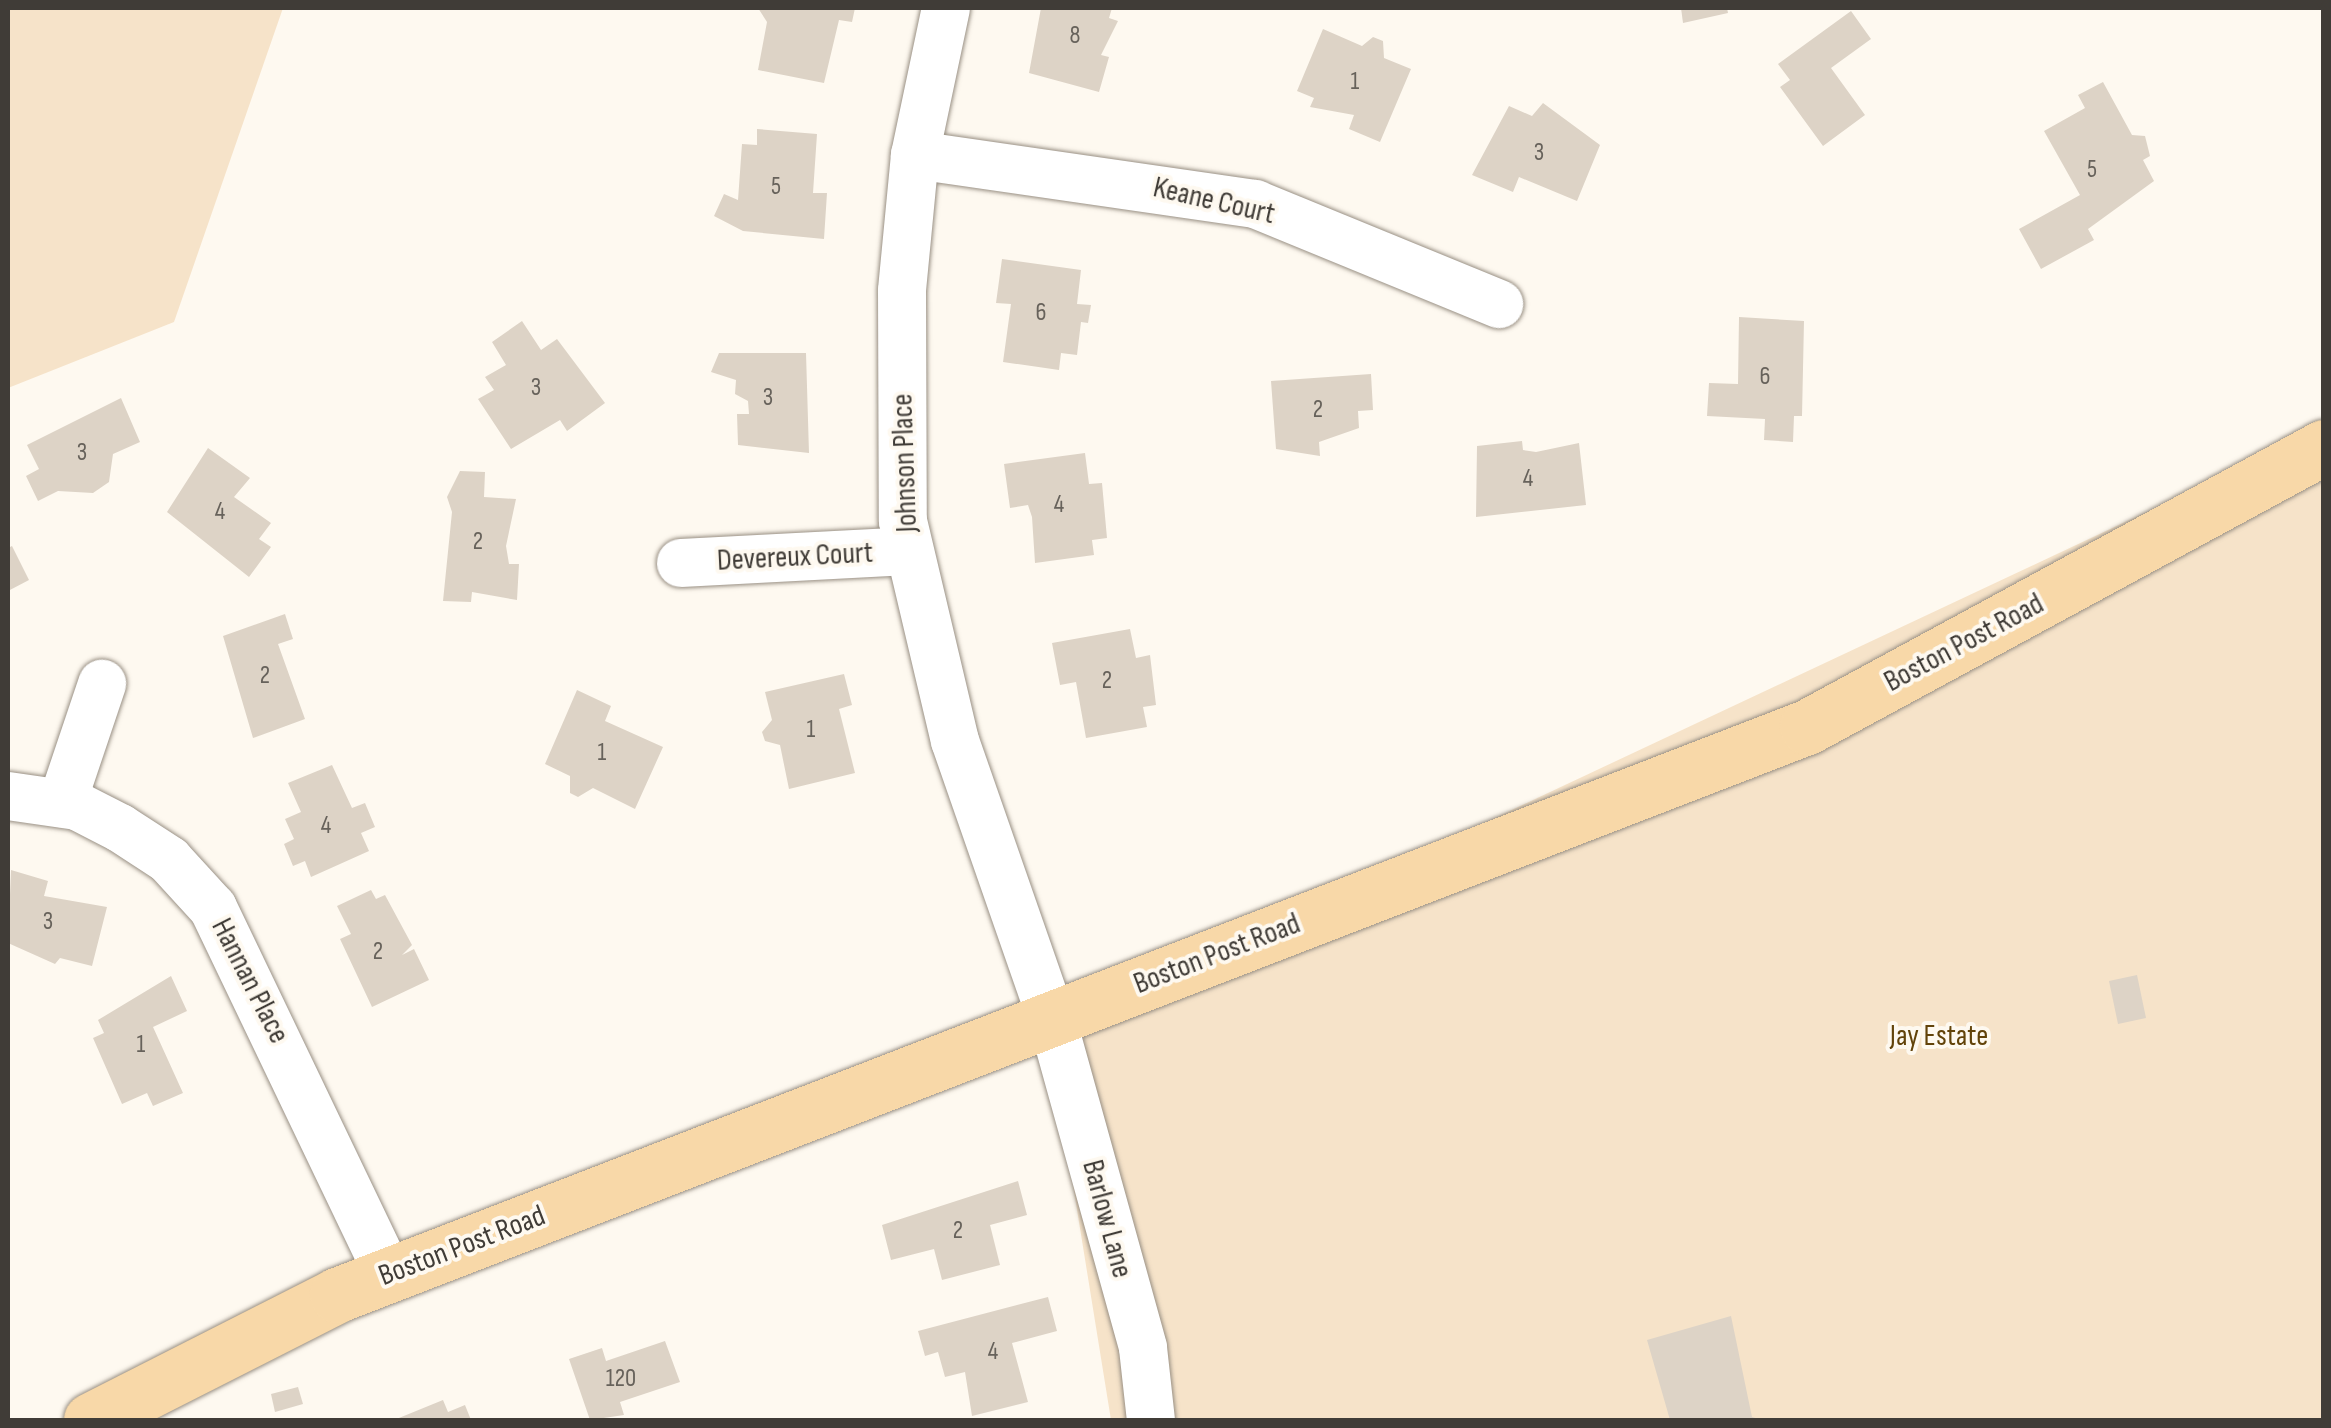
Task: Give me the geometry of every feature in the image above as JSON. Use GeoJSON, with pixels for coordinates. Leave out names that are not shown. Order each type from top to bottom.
{"type":"FeatureCollection","features":[{"type":"Feature","properties":{"kind":"main road","name":"Boston Post Road"},"geometry":{"type":"LineString","coordinates":[[122,1413],[388,1274],[1807,727],[2324,447]]}},
{"type":"Feature","properties":{"kind":"street","name":"Johnson Place"},"geometry":{"type":"LineString","coordinates":[[946,8],[914,155],[902,291],[908,551],[955,741],[1052,1019]]}},
{"type":"Feature","properties":{"kind":"street","name":"Keane Court"},"geometry":{"type":"LineString","coordinates":[[914,155],[1255,204],[1499,304]]}},
{"type":"Feature","properties":{"kind":"street","name":"Devereux Court"},"geometry":{"type":"LineString","coordinates":[[681,564],[908,551]]}},
{"type":"Feature","properties":{"kind":"street"},"geometry":{"type":"LineString","coordinates":[[62,803],[102,684]]}},
{"type":"Feature","properties":{"kind":"street","name":"Hannan Place"},"geometry":{"type":"LineString","coordinates":[[8,796],[62,803],[169,860],[213,908],[388,1274]]}},
{"type":"Feature","properties":{"kind":"street","name":"Barlow Lane"},"geometry":{"type":"LineString","coordinates":[[1052,1019],[1142,1348],[1151,1420]]}},
{"type":"Feature","properties":{"kind":"green space"},"geometry":{"type":"Polygon","coordinates":[[[8,8],[283,8],[174,322],[8,388],[8,8]]]}},
{"type":"Feature","properties":{"kind":"green space","name":"Jay Estate"},"geometry":{"type":"Polygon","coordinates":[[[2323,429],[2323,1420],[1111,1420],[1041,987],[1137,986],[2323,429]]]}},
{"type":"Feature","properties":{"kind":"building"},"geometry":{"type":"Polygon","coordinates":[[[758,8],[855,8],[852,22],[839,20],[824,83],[758,70],[767,22],[758,8]]]}},
{"type":"Feature","properties":{"kind":"building"},"geometry":{"type":"Polygon","coordinates":[[[1041,8],[1112,8],[1109,18],[1118,21],[1101,55],[1109,57],[1099,92],[1029,73],[1041,8]]]}},
{"type":"Feature","properties":{"kind":"building"},"geometry":{"type":"Polygon","coordinates":[[[1681,8],[1727,8],[1728,13],[1683,23],[1681,8]]]}},
{"type":"Feature","properties":{"kind":"building"},"geometry":{"type":"Polygon","coordinates":[[[1851,11],[1871,39],[1831,68],[1865,115],[1823,146],[1780,87],[1790,80],[1778,64],[1851,11]]]}},
{"type":"Feature","properties":{"kind":"building"},"geometry":{"type":"Polygon","coordinates":[[[1323,29],[1362,46],[1373,37],[1383,41],[1384,58],[1411,69],[1380,142],[1349,129],[1354,115],[1310,107],[1314,98],[1297,91],[1323,29]]]}},
{"type":"Feature","properties":{"kind":"building"},"geometry":{"type":"Polygon","coordinates":[[[2103,82],[2132,135],[2145,136],[2150,156],[2143,160],[2154,181],[2088,229],[2094,240],[2041,269],[2019,229],[2080,195],[2044,131],[2085,108],[2078,95],[2103,82]]]}},
{"type":"Feature","properties":{"kind":"building"},"geometry":{"type":"Polygon","coordinates":[[[1543,103],[1600,145],[1577,201],[1519,177],[1513,192],[1472,175],[1509,106],[1532,116],[1543,103]]]}},
{"type":"Feature","properties":{"kind":"building"},"geometry":{"type":"Polygon","coordinates":[[[757,129],[817,134],[813,193],[827,193],[824,239],[743,231],[714,216],[724,194],[738,200],[742,144],[757,145],[757,129]]]}},
{"type":"Feature","properties":{"kind":"building"},"geometry":{"type":"Polygon","coordinates":[[[1002,259],[1081,270],[1077,304],[1091,305],[1088,323],[1081,322],[1077,355],[1061,353],[1059,370],[1003,362],[1011,304],[996,303],[1002,259]]]}},
{"type":"Feature","properties":{"kind":"building"},"geometry":{"type":"Polygon","coordinates":[[[1739,317],[1804,321],[1802,416],[1794,416],[1793,442],[1764,440],[1765,419],[1707,416],[1709,383],[1738,384],[1739,317]]]}},
{"type":"Feature","properties":{"kind":"building"},"geometry":{"type":"Polygon","coordinates":[[[522,321],[541,350],[557,339],[605,403],[567,431],[560,420],[511,449],[478,399],[494,390],[485,377],[506,365],[492,342],[522,321]]]}},
{"type":"Feature","properties":{"kind":"building"},"geometry":{"type":"Polygon","coordinates":[[[719,353],[806,353],[809,453],[738,445],[737,414],[749,414],[748,401],[735,394],[736,380],[711,372],[719,353]]]}},
{"type":"Feature","properties":{"kind":"building"},"geometry":{"type":"Polygon","coordinates":[[[1371,374],[1373,410],[1358,411],[1359,428],[1319,442],[1320,456],[1276,449],[1271,381],[1371,374]]]}},
{"type":"Feature","properties":{"kind":"building"},"geometry":{"type":"Polygon","coordinates":[[[121,398],[140,442],[113,454],[109,482],[93,493],[58,491],[38,501],[26,476],[39,469],[27,445],[121,398]]]}},
{"type":"Feature","properties":{"kind":"building"},"geometry":{"type":"Polygon","coordinates":[[[1522,441],[1523,450],[1536,452],[1579,443],[1586,505],[1476,517],[1477,446],[1522,441]]]}},
{"type":"Feature","properties":{"kind":"building"},"geometry":{"type":"Polygon","coordinates":[[[208,448],[250,478],[234,497],[271,523],[259,539],[271,547],[249,577],[167,512],[208,448]]]}},
{"type":"Feature","properties":{"kind":"building"},"geometry":{"type":"Polygon","coordinates":[[[1085,453],[1089,484],[1102,483],[1107,538],[1092,540],[1094,555],[1035,563],[1032,517],[1028,505],[1010,508],[1004,464],[1085,453]]]}},
{"type":"Feature","properties":{"kind":"building"},"geometry":{"type":"Polygon","coordinates":[[[460,471],[485,472],[484,497],[516,499],[506,546],[509,564],[519,564],[517,600],[472,592],[471,602],[443,601],[452,512],[447,497],[460,471]]]}},
{"type":"Feature","properties":{"kind":"building"},"geometry":{"type":"Polygon","coordinates":[[[12,546],[29,580],[8,591],[8,548],[12,546]]]}},
{"type":"Feature","properties":{"kind":"building"},"geometry":{"type":"Polygon","coordinates":[[[285,614],[293,639],[278,644],[305,719],[253,738],[223,636],[285,614]]]}},
{"type":"Feature","properties":{"kind":"building"},"geometry":{"type":"Polygon","coordinates":[[[1130,629],[1136,658],[1150,655],[1156,705],[1143,707],[1147,727],[1086,738],[1076,682],[1060,685],[1052,643],[1130,629]]]}},
{"type":"Feature","properties":{"kind":"building"},"geometry":{"type":"Polygon","coordinates":[[[844,674],[852,705],[839,709],[855,773],[789,789],[780,745],[765,741],[762,732],[772,720],[765,692],[844,674]]]}},
{"type":"Feature","properties":{"kind":"building"},"geometry":{"type":"Polygon","coordinates":[[[577,690],[611,706],[605,721],[663,747],[635,809],[593,788],[578,797],[570,793],[570,776],[545,764],[577,690]]]}},
{"type":"Feature","properties":{"kind":"building"},"geometry":{"type":"Polygon","coordinates":[[[332,765],[352,808],[365,803],[375,827],[361,833],[369,851],[311,877],[305,861],[293,866],[284,844],[294,839],[285,819],[301,812],[288,783],[332,765]]]}},
{"type":"Feature","properties":{"kind":"building"},"geometry":{"type":"Polygon","coordinates":[[[11,870],[48,881],[44,896],[107,907],[92,966],[60,958],[55,964],[8,943],[11,870]]]}},
{"type":"Feature","properties":{"kind":"building"},"geometry":{"type":"Polygon","coordinates":[[[371,890],[376,899],[385,895],[412,945],[402,955],[414,949],[429,980],[372,1007],[340,939],[351,934],[337,906],[371,890]]]}},
{"type":"Feature","properties":{"kind":"building"},"geometry":{"type":"Polygon","coordinates":[[[2137,975],[2146,1018],[2118,1024],[2109,981],[2137,975]]]}},
{"type":"Feature","properties":{"kind":"building"},"geometry":{"type":"Polygon","coordinates":[[[171,976],[187,1011],[153,1027],[183,1093],[153,1106],[147,1093],[122,1104],[93,1038],[104,1033],[98,1020],[171,976]]]}},
{"type":"Feature","properties":{"kind":"building"},"geometry":{"type":"Polygon","coordinates":[[[1018,1181],[1027,1215],[990,1225],[1000,1265],[942,1280],[934,1249],[891,1260],[882,1225],[1018,1181]]]}},
{"type":"Feature","properties":{"kind":"building"},"geometry":{"type":"Polygon","coordinates":[[[1048,1297],[1057,1331],[1012,1343],[1028,1402],[972,1416],[965,1372],[945,1377],[938,1352],[925,1356],[918,1331],[1048,1297]]]}},
{"type":"Feature","properties":{"kind":"building"},"geometry":{"type":"Polygon","coordinates":[[[1731,1316],[1752,1417],[1762,1420],[1670,1420],[1647,1340],[1731,1316]]]}},
{"type":"Feature","properties":{"kind":"building"},"geometry":{"type":"Polygon","coordinates":[[[665,1341],[680,1382],[620,1402],[624,1415],[590,1420],[569,1359],[602,1348],[606,1361],[665,1341]]]}},
{"type":"Feature","properties":{"kind":"building"},"geometry":{"type":"Polygon","coordinates":[[[298,1387],[303,1404],[275,1412],[271,1394],[298,1387]]]}},
{"type":"Feature","properties":{"kind":"building"},"geometry":{"type":"Polygon","coordinates":[[[443,1400],[448,1412],[465,1405],[471,1420],[394,1420],[443,1400]]]}}]}
